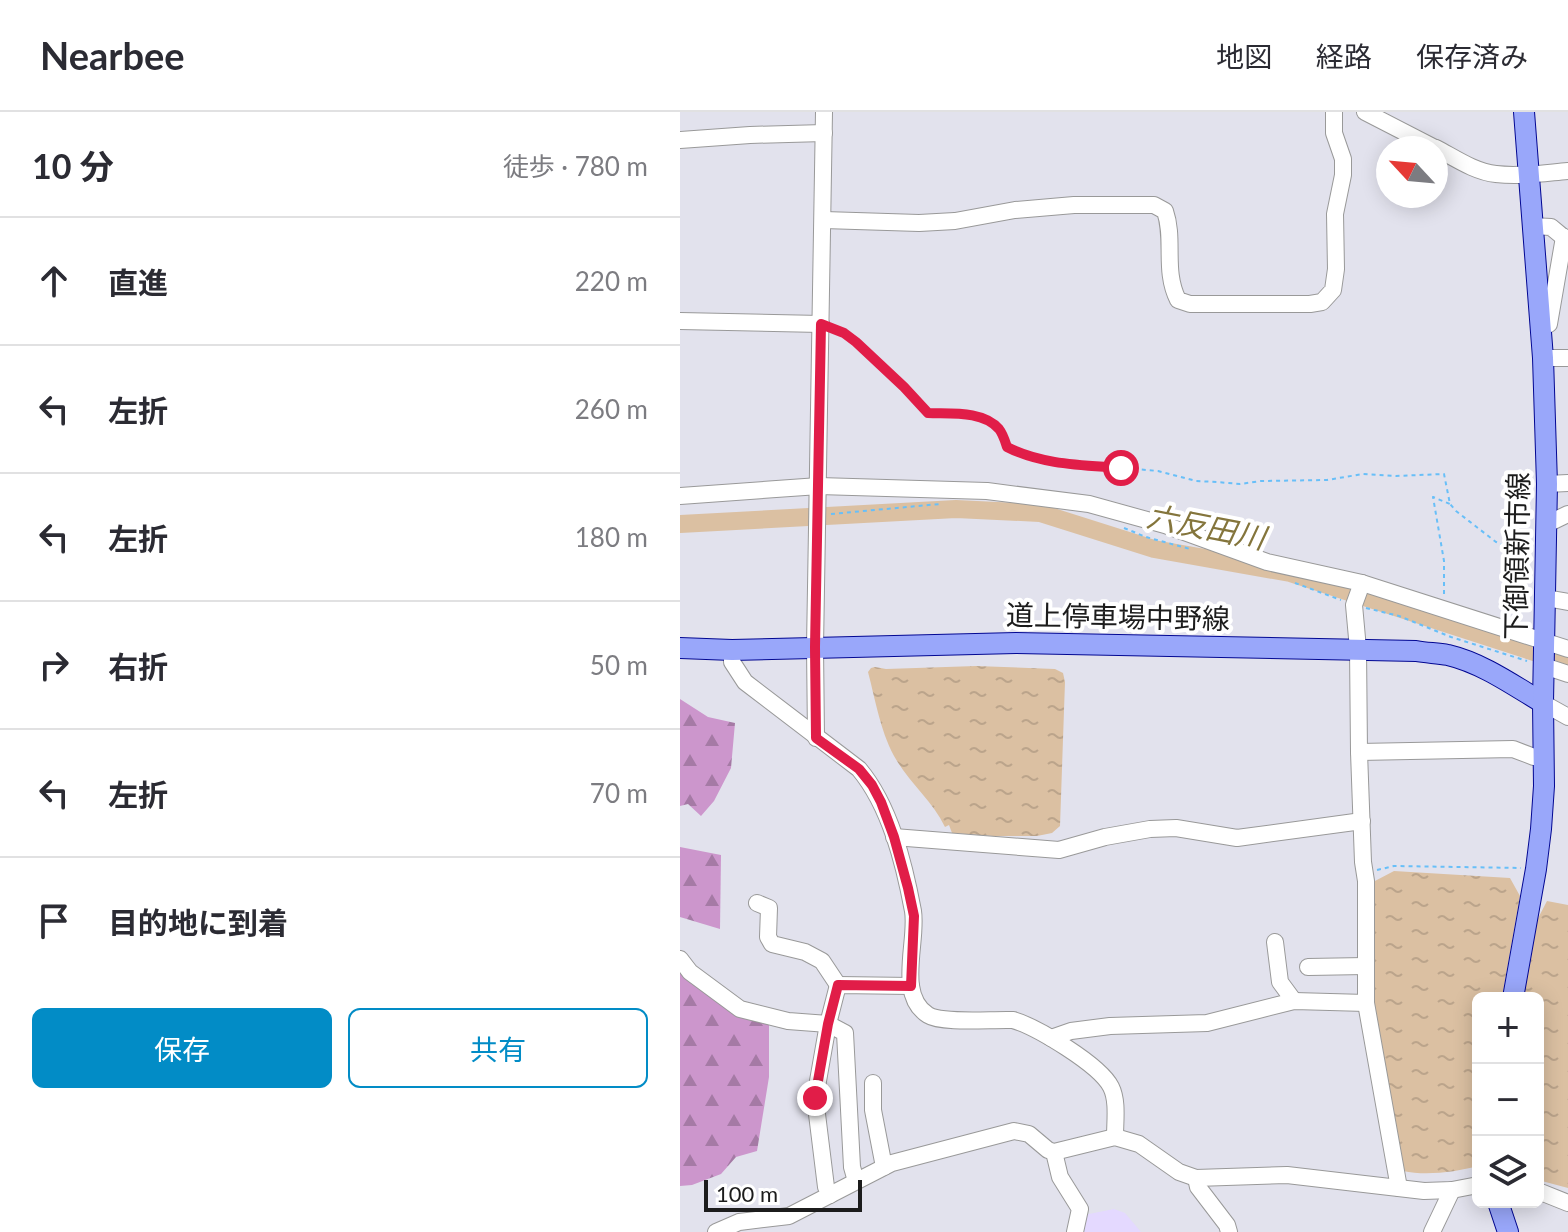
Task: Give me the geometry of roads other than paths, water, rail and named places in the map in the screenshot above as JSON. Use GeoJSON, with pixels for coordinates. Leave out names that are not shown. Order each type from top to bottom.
{"type":"FeatureCollection","features":[{"type":"Feature","properties":{"kind":"main road","name":"下御領新市線"},"geometry":{"type":"LineString","coordinates":[[1514,992],[1541,829],[1547,524],[1558,483],[1543,358],[1524,112]]}},
{"type":"Feature","properties":{"kind":"main road","name":"道上停車場中野線"},"geometry":{"type":"LineString","coordinates":[[680,648],[732,650],[1016,643],[1416,651],[1472,663],[1543,703]]}},
{"type":"Feature","properties":{"kind":"main road"},"geometry":{"type":"LineString","coordinates":[[1500,1208],[1508,1232]]}},
{"type":"Feature","properties":{"kind":"street"},"geometry":{"type":"LineString","coordinates":[[816,738],[824,112]]}},
{"type":"Feature","properties":{"kind":"street"},"geometry":{"type":"LineString","coordinates":[[824,220],[919,223],[1074,205],[1154,205],[1165,211],[1168,219],[1169,265],[1178,300],[1190,304],[1322,302],[1333,290],[1336,269],[1335,214],[1343,175],[1343,159],[1334,133],[1334,112]]}},
{"type":"Feature","properties":{"kind":"street"},"geometry":{"type":"LineString","coordinates":[[1365,112],[1412,136]]}},
{"type":"Feature","properties":{"kind":"street"},"geometry":{"type":"LineString","coordinates":[[680,140],[824,133]]}},
{"type":"Feature","properties":{"kind":"street"},"geometry":{"type":"LineString","coordinates":[[1448,154],[1473,168],[1494,174],[1568,171]]}},
{"type":"Feature","properties":{"kind":"street"},"geometry":{"type":"LineString","coordinates":[[1532,226],[1551,227],[1566,239],[1549,324],[1541,328]]}},
{"type":"Feature","properties":{"kind":"street"},"geometry":{"type":"LineString","coordinates":[[680,321],[821,324]]}},
{"type":"Feature","properties":{"kind":"street"},"geometry":{"type":"LineString","coordinates":[[1543,358],[1568,358]]}},
{"type":"Feature","properties":{"kind":"street"},"geometry":{"type":"LineString","coordinates":[[680,496],[819,489],[987,491],[1089,504],[1165,525],[1267,562],[1362,583],[1444,607],[1492,625],[1544,654],[1568,674]]}},
{"type":"Feature","properties":{"kind":"street"},"geometry":{"type":"LineString","coordinates":[[1547,524],[1568,514]]}},
{"type":"Feature","properties":{"kind":"street"},"geometry":{"type":"LineString","coordinates":[[1362,583],[1354,605],[1366,878],[1366,1003],[1399,1188]]}},
{"type":"Feature","properties":{"kind":"street"},"geometry":{"type":"LineString","coordinates":[[1546,598],[1568,602]]}},
{"type":"Feature","properties":{"kind":"street"},"geometry":{"type":"LineString","coordinates":[[1544,654],[1568,649]]}},
{"type":"Feature","properties":{"kind":"street"},"geometry":{"type":"LineString","coordinates":[[732,650],[732,662],[745,682],[859,769],[881,802],[894,837],[914,916],[911,986],[919,1008],[931,1018],[1013,1020],[1051,1038],[1102,1074],[1112,1088],[1115,1137]]}},
{"type":"Feature","properties":{"kind":"street"},"geometry":{"type":"LineString","coordinates":[[1543,703],[1568,717]]}},
{"type":"Feature","properties":{"kind":"street"},"geometry":{"type":"LineString","coordinates":[[1359,752],[1513,749],[1544,758]]}},
{"type":"Feature","properties":{"kind":"street"},"geometry":{"type":"LineString","coordinates":[[894,837],[1059,850],[1150,829],[1176,828],[1237,838],[1362,821]]}},
{"type":"Feature","properties":{"kind":"street"},"geometry":{"type":"LineString","coordinates":[[757,903],[769,908],[768,937],[772,944],[805,952],[822,961],[838,985],[815,1098],[826,1187],[830,1195]]}},
{"type":"Feature","properties":{"kind":"street"},"geometry":{"type":"LineString","coordinates":[[1275,942],[1280,982],[1294,1001]]}},
{"type":"Feature","properties":{"kind":"street"},"geometry":{"type":"LineString","coordinates":[[680,959],[690,972],[740,1009],[788,1021],[828,1024],[845,1033],[852,1167],[856,1181]]}},
{"type":"Feature","properties":{"kind":"street"},"geometry":{"type":"LineString","coordinates":[[1308,967],[1365,966]]}},
{"type":"Feature","properties":{"kind":"street"},"geometry":{"type":"LineString","coordinates":[[838,985],[911,986]]}},
{"type":"Feature","properties":{"kind":"street"},"geometry":{"type":"LineString","coordinates":[[1051,1038],[1071,1031],[1110,1026],[1207,1023],[1294,1001],[1366,1003]]}},
{"type":"Feature","properties":{"kind":"street"},"geometry":{"type":"LineString","coordinates":[[873,1083],[873,1110],[884,1167]]}},
{"type":"Feature","properties":{"kind":"street"},"geometry":{"type":"LineString","coordinates":[[716,1232],[739,1222],[789,1216],[892,1163],[1014,1131],[1029,1134],[1054,1152],[1115,1137],[1139,1144],[1179,1172],[1196,1178],[1287,1175],[1424,1191],[1472,1186]]}},
{"type":"Feature","properties":{"kind":"street"},"geometry":{"type":"LineString","coordinates":[[1054,1152],[1060,1177],[1080,1209],[1075,1232]]}},
{"type":"Feature","properties":{"kind":"street"},"geometry":{"type":"LineString","coordinates":[[1196,1178],[1198,1187],[1229,1232]]}},
{"type":"Feature","properties":{"kind":"street"},"geometry":{"type":"LineString","coordinates":[[1432,1232],[1452,1190]]}},
{"type":"Feature","properties":{"kind":"street"},"geometry":{"type":"LineString","coordinates":[[1544,1193],[1568,1203]]}},
{"type":"Feature","properties":{"kind":"water"},"geometry":{"type":"Polygon","coordinates":[[[976,666],[1055,669],[1063,673],[1060,826],[1052,833],[993,836],[952,833],[891,751],[876,706],[868,672],[871,668],[976,666]]]}},
{"type":"Feature","properties":{"kind":"water"},"geometry":{"type":"Polygon","coordinates":[[[1394,871],[1510,878],[1520,896],[1503,992],[1472,992],[1472,1167],[1441,1173],[1403,1171],[1371,999],[1373,882],[1394,871]]]}},
{"type":"Feature","properties":{"kind":"water"},"geometry":{"type":"Polygon","coordinates":[[[1547,901],[1568,905],[1568,1188],[1544,1182],[1544,992],[1523,992],[1535,924],[1547,901]]]}},
{"type":"Feature","properties":{"kind":"waterway","name":"六反田川"},"geometry":{"type":"LineString","coordinates":[[680,524],[956,509],[1040,513],[1154,549],[1290,573],[1568,663]]}}]}
